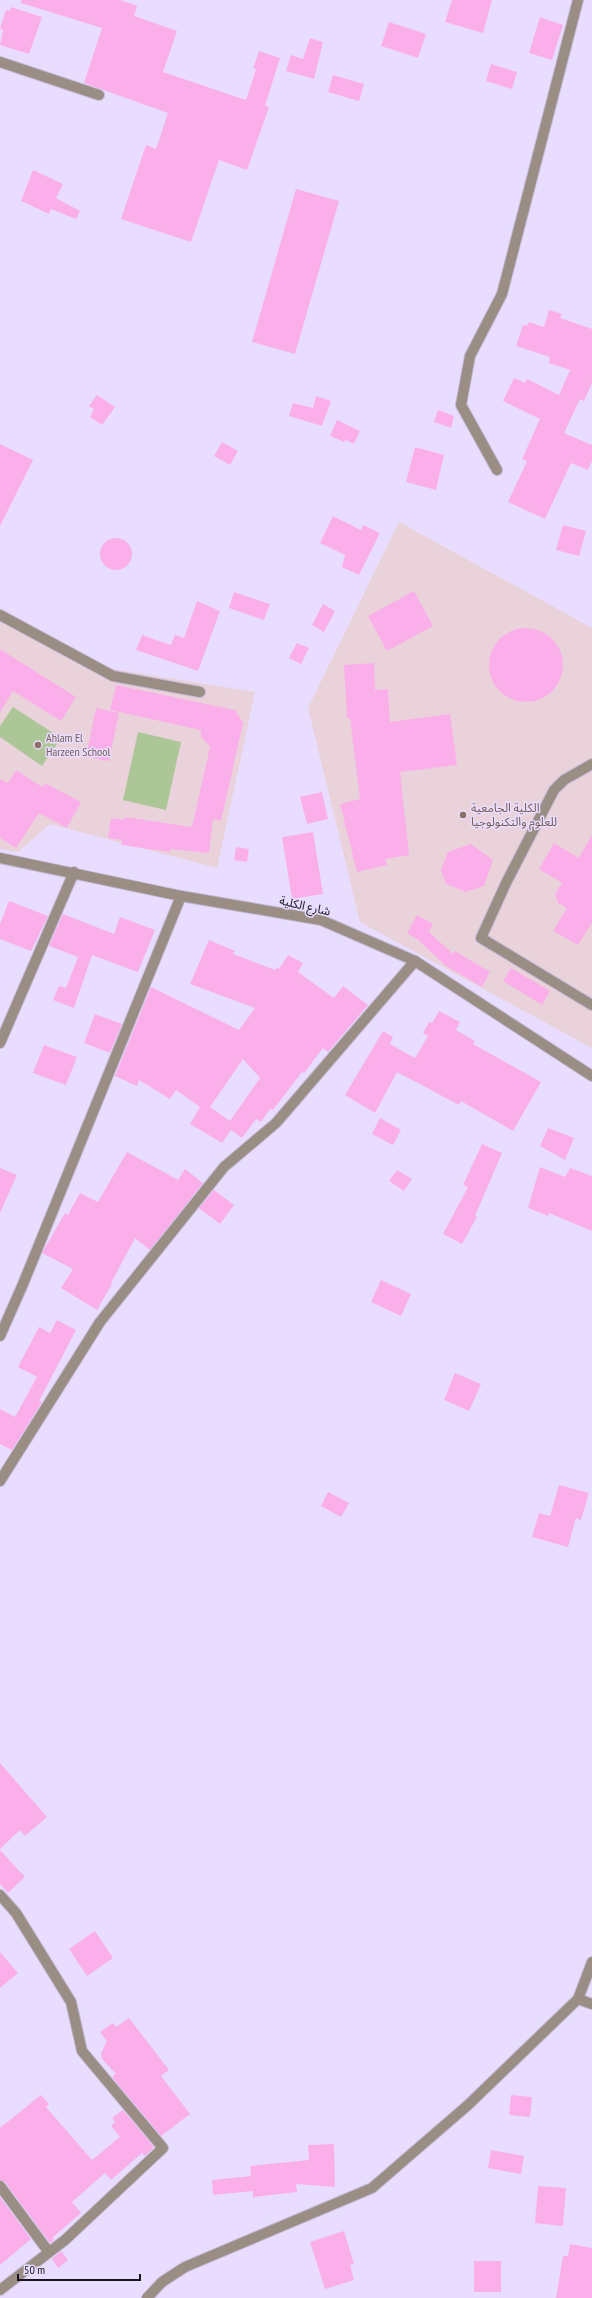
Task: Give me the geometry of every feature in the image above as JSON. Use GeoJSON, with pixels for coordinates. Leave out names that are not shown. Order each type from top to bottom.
{"type":"FeatureCollection","features":[{"type":"Feature","properties":{"kind":"street"},"geometry":{"type":"LineString","coordinates":[[497,470],[461,405],[470,356],[502,294],[578,0]]}},
{"type":"Feature","properties":{"kind":"street"},"geometry":{"type":"LineString","coordinates":[[0,62],[99,95]]}},
{"type":"Feature","properties":{"kind":"street"},"geometry":{"type":"LineString","coordinates":[[0,615],[113,676],[200,692]]}},
{"type":"Feature","properties":{"kind":"street"},"geometry":{"type":"LineString","coordinates":[[592,764],[564,780],[554,790],[506,883],[481,938],[592,1005]]}},
{"type":"Feature","properties":{"kind":"street","name":"شارع الكلية"},"geometry":{"type":"LineString","coordinates":[[0,858],[74,872],[181,896],[321,920],[415,961],[592,1076]]}},
{"type":"Feature","properties":{"kind":"street"},"geometry":{"type":"LineString","coordinates":[[0,1043],[74,872]]}},
{"type":"Feature","properties":{"kind":"street"},"geometry":{"type":"LineString","coordinates":[[0,1336],[23,1284],[181,896]]}},
{"type":"Feature","properties":{"kind":"street"},"geometry":{"type":"LineString","coordinates":[[0,1481],[100,1322],[224,1167],[276,1123],[415,961]]}},
{"type":"Feature","properties":{"kind":"street"},"geometry":{"type":"LineString","coordinates":[[0,1895],[16,1913],[71,2002],[82,2050],[163,2148],[64,2240],[0,2290]]}},
{"type":"Feature","properties":{"kind":"street"},"geometry":{"type":"LineString","coordinates":[[147,2298],[162,2282],[185,2267],[372,2188],[468,2105],[578,1999],[592,1962]]}},
{"type":"Feature","properties":{"kind":"street"},"geometry":{"type":"LineString","coordinates":[[578,1999],[592,2004]]}},
{"type":"Feature","properties":{"kind":"street"},"geometry":{"type":"LineString","coordinates":[[0,2186],[48,2251]]}},
{"type":"Feature","properties":{"kind":"shaded area","name":"الكلية الجامعية للعلوم والتكنولوجيا"},"geometry":{"type":"Polygon","coordinates":[[[399,522],[592,628],[592,1048],[360,922],[308,708],[399,522]]]}},
{"type":"Feature","properties":{"kind":"shaded area"},"geometry":{"type":"Polygon","coordinates":[[[0,608],[83,653],[100,667],[255,692],[217,868],[50,824],[18,852],[0,849],[0,608]]]}},
{"type":"Feature","properties":{"kind":"green space"},"geometry":{"type":"Polygon","coordinates":[[[13,707],[61,738],[42,766],[0,737],[0,726],[13,707]]]}},
{"type":"Feature","properties":{"kind":"green space"},"geometry":{"type":"Polygon","coordinates":[[[138,732],[181,742],[166,810],[123,800],[138,732]]]}},
{"type":"Feature","properties":{"kind":"building"},"geometry":{"type":"Polygon","coordinates":[[[21,0],[120,0],[137,6],[134,16],[177,31],[163,72],[246,100],[256,69],[253,68],[259,51],[280,58],[265,106],[269,107],[247,170],[219,160],[191,242],[121,219],[146,145],[156,149],[168,113],[84,83],[102,28],[21,3],[21,0]]]}},
{"type":"Feature","properties":{"kind":"building"},"geometry":{"type":"Polygon","coordinates":[[[452,0],[492,0],[483,33],[445,22],[452,0]]]}},
{"type":"Feature","properties":{"kind":"building"},"geometry":{"type":"Polygon","coordinates":[[[11,7],[42,17],[29,54],[0,45],[3,30],[0,28],[6,10],[10,11],[11,7]]]}},
{"type":"Feature","properties":{"kind":"building"},"geometry":{"type":"Polygon","coordinates":[[[540,17],[563,25],[552,60],[529,53],[540,17]]]}},
{"type":"Feature","properties":{"kind":"building"},"geometry":{"type":"Polygon","coordinates":[[[389,22],[426,34],[418,58],[381,46],[389,22]]]}},
{"type":"Feature","properties":{"kind":"building"},"geometry":{"type":"Polygon","coordinates":[[[310,38],[323,42],[314,79],[286,71],[291,55],[303,59],[310,38]]]}},
{"type":"Feature","properties":{"kind":"building"},"geometry":{"type":"Polygon","coordinates":[[[491,64],[517,72],[512,89],[486,81],[491,64]]]}},
{"type":"Feature","properties":{"kind":"building"},"geometry":{"type":"Polygon","coordinates":[[[333,75],[364,84],[359,101],[328,92],[333,75]]]}},
{"type":"Feature","properties":{"kind":"building"},"geometry":{"type":"Polygon","coordinates":[[[33,170],[63,184],[56,198],[80,211],[76,219],[51,209],[49,214],[21,201],[33,170]]]}},
{"type":"Feature","properties":{"kind":"building"},"geometry":{"type":"Polygon","coordinates":[[[296,189],[339,201],[295,354],[252,342],[296,189]]]}},
{"type":"Feature","properties":{"kind":"building"},"geometry":{"type":"Polygon","coordinates":[[[549,310],[562,314],[560,318],[592,329],[592,383],[584,401],[580,399],[564,433],[592,445],[592,461],[588,470],[571,463],[545,519],[508,502],[527,461],[522,459],[540,419],[503,401],[514,378],[525,383],[527,379],[559,395],[570,370],[549,363],[550,357],[516,346],[523,325],[527,326],[529,322],[544,327],[549,310]]]}},
{"type":"Feature","properties":{"kind":"building"},"geometry":{"type":"Polygon","coordinates":[[[97,395],[115,407],[102,425],[90,417],[94,409],[89,406],[97,395]]]}},
{"type":"Feature","properties":{"kind":"building"},"geometry":{"type":"Polygon","coordinates":[[[316,396],[331,401],[322,426],[289,416],[293,403],[313,408],[316,396]]]}},
{"type":"Feature","properties":{"kind":"building"},"geometry":{"type":"Polygon","coordinates":[[[438,410],[454,416],[451,428],[434,422],[438,410]]]}},
{"type":"Feature","properties":{"kind":"building"},"geometry":{"type":"Polygon","coordinates":[[[337,420],[360,431],[354,444],[346,440],[344,442],[330,436],[337,420]]]}},
{"type":"Feature","properties":{"kind":"building"},"geometry":{"type":"Polygon","coordinates":[[[222,442],[238,451],[230,465],[214,456],[222,442]]]}},
{"type":"Feature","properties":{"kind":"building"},"geometry":{"type":"Polygon","coordinates":[[[0,444],[33,460],[0,526],[0,444]]]}},
{"type":"Feature","properties":{"kind":"building"},"geometry":{"type":"Polygon","coordinates":[[[415,447],[444,455],[436,490],[406,482],[415,447]]]}},
{"type":"Feature","properties":{"kind":"building"},"geometry":{"type":"Polygon","coordinates":[[[333,516],[361,530],[363,525],[380,533],[359,575],[342,567],[345,555],[320,543],[333,516]]]}},
{"type":"Feature","properties":{"kind":"building"},"geometry":{"type":"Polygon","coordinates":[[[563,525],[586,531],[579,556],[556,550],[563,525]]]}},
{"type":"Feature","properties":{"kind":"building"},"geometry":{"type":"Polygon","coordinates":[[[113,538],[119,538],[128,542],[132,554],[128,566],[119,570],[113,570],[104,566],[100,557],[100,551],[104,542],[113,538]]]}},
{"type":"Feature","properties":{"kind":"building"},"geometry":{"type":"Polygon","coordinates":[[[414,591],[433,626],[387,651],[368,616],[414,591]]]}},
{"type":"Feature","properties":{"kind":"building"},"geometry":{"type":"Polygon","coordinates":[[[234,592],[270,604],[264,620],[229,608],[234,592]]]}},
{"type":"Feature","properties":{"kind":"building"},"geometry":{"type":"Polygon","coordinates":[[[197,601],[220,611],[198,671],[136,650],[142,635],[171,645],[175,635],[184,638],[197,601]]]}},
{"type":"Feature","properties":{"kind":"building"},"geometry":{"type":"Polygon","coordinates":[[[323,604],[335,611],[324,632],[312,625],[323,604]]]}},
{"type":"Feature","properties":{"kind":"building"},"geometry":{"type":"Polygon","coordinates":[[[526,628],[540,631],[552,639],[560,651],[563,665],[560,679],[552,691],[540,699],[526,702],[512,699],[500,691],[492,679],[489,665],[492,651],[500,639],[512,631],[526,628]]]}},
{"type":"Feature","properties":{"kind":"building"},"geometry":{"type":"Polygon","coordinates":[[[297,643],[309,648],[301,664],[289,658],[297,643]]]}},
{"type":"Feature","properties":{"kind":"building"},"geometry":{"type":"Polygon","coordinates":[[[0,649],[76,697],[61,721],[13,691],[0,712],[0,649]]]}},
{"type":"Feature","properties":{"kind":"building"},"geometry":{"type":"Polygon","coordinates":[[[374,663],[375,690],[388,689],[390,722],[450,714],[457,765],[400,772],[409,855],[385,859],[387,865],[357,872],[340,804],[360,799],[350,718],[347,718],[344,665],[374,663]]]}},
{"type":"Feature","properties":{"kind":"building"},"geometry":{"type":"Polygon","coordinates":[[[116,685],[235,710],[243,723],[221,821],[213,819],[209,853],[170,849],[170,852],[121,845],[122,840],[108,838],[111,818],[124,820],[125,817],[192,827],[210,747],[201,737],[201,730],[110,710],[116,685]]]}},
{"type":"Feature","properties":{"kind":"building"},"geometry":{"type":"Polygon","coordinates":[[[96,708],[119,713],[109,761],[86,757],[96,708]]]}},
{"type":"Feature","properties":{"kind":"building"},"geometry":{"type":"Polygon","coordinates":[[[16,770],[42,787],[45,783],[81,802],[67,828],[39,813],[16,848],[0,838],[0,779],[8,783],[16,770]]]}},
{"type":"Feature","properties":{"kind":"building"},"geometry":{"type":"Polygon","coordinates":[[[322,792],[328,819],[307,824],[300,797],[322,792]]]}},
{"type":"Feature","properties":{"kind":"building"},"geometry":{"type":"Polygon","coordinates":[[[313,832],[323,894],[292,899],[282,837],[313,832]]]}},
{"type":"Feature","properties":{"kind":"building"},"geometry":{"type":"Polygon","coordinates":[[[592,835],[592,923],[578,945],[553,931],[567,908],[558,903],[555,894],[562,883],[539,869],[554,843],[579,858],[592,835]]]}},
{"type":"Feature","properties":{"kind":"building"},"geometry":{"type":"Polygon","coordinates":[[[471,844],[493,860],[484,886],[466,892],[446,884],[441,870],[448,852],[471,844]]]}},
{"type":"Feature","properties":{"kind":"building"},"geometry":{"type":"Polygon","coordinates":[[[236,847],[249,849],[247,862],[234,860],[236,847]]]}},
{"type":"Feature","properties":{"kind":"building"},"geometry":{"type":"Polygon","coordinates":[[[9,901],[48,916],[31,951],[0,939],[0,924],[9,901]]]}},
{"type":"Feature","properties":{"kind":"building"},"geometry":{"type":"Polygon","coordinates":[[[63,914],[114,934],[120,917],[155,930],[138,972],[92,955],[74,1008],[53,1000],[59,986],[66,988],[78,957],[49,946],[63,914]]]}},
{"type":"Feature","properties":{"kind":"building"},"geometry":{"type":"Polygon","coordinates":[[[417,915],[433,924],[429,932],[453,954],[455,951],[490,972],[482,987],[446,966],[417,939],[407,933],[417,915]]]}},
{"type":"Feature","properties":{"kind":"building"},"geometry":{"type":"Polygon","coordinates":[[[209,940],[235,951],[233,954],[275,970],[277,967],[279,969],[288,955],[303,963],[298,972],[334,998],[343,986],[368,1005],[328,1052],[323,1048],[304,1073],[302,1072],[273,1110],[270,1109],[261,1122],[256,1119],[242,1138],[231,1130],[222,1143],[190,1124],[200,1107],[176,1090],[170,1099],[139,1080],[137,1086],[115,1076],[151,987],[239,1030],[255,1008],[190,984],[209,940]],[[243,1059],[210,1107],[230,1121],[260,1078],[243,1059]]]}},
{"type":"Feature","properties":{"kind":"building"},"geometry":{"type":"Polygon","coordinates":[[[511,968],[550,991],[542,1005],[503,981],[511,968]]]}},
{"type":"Feature","properties":{"kind":"building"},"geometry":{"type":"Polygon","coordinates":[[[439,1011],[460,1022],[456,1030],[475,1041],[473,1044],[541,1082],[513,1131],[461,1101],[459,1105],[397,1072],[375,1113],[345,1095],[383,1031],[393,1037],[390,1044],[415,1058],[428,1036],[423,1033],[429,1022],[432,1023],[439,1011]]]}},
{"type":"Feature","properties":{"kind":"building"},"geometry":{"type":"Polygon","coordinates":[[[95,1014],[122,1024],[110,1053],[84,1043],[95,1014]]]}},
{"type":"Feature","properties":{"kind":"building"},"geometry":{"type":"Polygon","coordinates":[[[44,1045],[77,1057],[66,1085],[33,1073],[44,1045]]]}},
{"type":"Feature","properties":{"kind":"building"},"geometry":{"type":"Polygon","coordinates":[[[380,1118],[401,1130],[393,1145],[372,1134],[380,1118]]]}},
{"type":"Feature","properties":{"kind":"building"},"geometry":{"type":"Polygon","coordinates":[[[548,1128],[574,1138],[565,1160],[540,1146],[548,1128]]]}},
{"type":"Feature","properties":{"kind":"building"},"geometry":{"type":"Polygon","coordinates":[[[482,1144],[502,1153],[475,1216],[477,1217],[462,1244],[443,1234],[468,1187],[463,1185],[482,1144]]]}},
{"type":"Feature","properties":{"kind":"building"},"geometry":{"type":"Polygon","coordinates":[[[127,1152],[178,1180],[185,1169],[203,1183],[150,1250],[135,1238],[97,1310],[61,1288],[73,1269],[42,1253],[65,1213],[68,1215],[80,1193],[98,1202],[127,1152]]]}},
{"type":"Feature","properties":{"kind":"building"},"geometry":{"type":"Polygon","coordinates":[[[540,1167],[565,1177],[570,1168],[592,1176],[592,1231],[549,1213],[548,1216],[528,1208],[540,1167]]]}},
{"type":"Feature","properties":{"kind":"building"},"geometry":{"type":"Polygon","coordinates":[[[0,1168],[17,1175],[0,1213],[0,1168]]]}},
{"type":"Feature","properties":{"kind":"building"},"geometry":{"type":"Polygon","coordinates":[[[397,1170],[412,1179],[404,1191],[389,1181],[397,1170]]]}},
{"type":"Feature","properties":{"kind":"building"},"geometry":{"type":"Polygon","coordinates":[[[214,1190],[234,1205],[220,1224],[199,1208],[214,1190]]]}},
{"type":"Feature","properties":{"kind":"building"},"geometry":{"type":"Polygon","coordinates":[[[381,1280],[411,1294],[401,1316],[371,1302],[381,1280]]]}},
{"type":"Feature","properties":{"kind":"building"},"geometry":{"type":"Polygon","coordinates":[[[57,1320],[76,1330],[39,1401],[42,1402],[12,1450],[0,1444],[0,1409],[15,1417],[37,1377],[18,1367],[39,1327],[50,1333],[57,1320]]]}},
{"type":"Feature","properties":{"kind":"building"},"geometry":{"type":"Polygon","coordinates":[[[455,1373],[481,1384],[469,1411],[444,1400],[455,1373]]]}},
{"type":"Feature","properties":{"kind":"building"},"geometry":{"type":"Polygon","coordinates":[[[559,1485],[589,1493],[581,1520],[576,1518],[568,1547],[532,1537],[539,1513],[550,1516],[559,1485]]]}},
{"type":"Feature","properties":{"kind":"building"},"geometry":{"type":"Polygon","coordinates":[[[328,1492],[349,1503],[341,1517],[321,1506],[328,1492]]]}},
{"type":"Feature","properties":{"kind":"building"},"geometry":{"type":"Polygon","coordinates":[[[0,1763],[47,1817],[25,1836],[20,1830],[0,1849],[0,1763]]]}},
{"type":"Feature","properties":{"kind":"building"},"geometry":{"type":"Polygon","coordinates":[[[0,1850],[25,1877],[8,1893],[0,1884],[0,1850]]]}},
{"type":"Feature","properties":{"kind":"building"},"geometry":{"type":"Polygon","coordinates":[[[95,1931],[113,1958],[87,1976],[69,1949],[95,1931]]]}},
{"type":"Feature","properties":{"kind":"building"},"geometry":{"type":"Polygon","coordinates":[[[0,1952],[18,1973],[0,1988],[0,1952]]]}},
{"type":"Feature","properties":{"kind":"building"},"geometry":{"type":"Polygon","coordinates":[[[129,2018],[169,2070],[161,2076],[190,2114],[161,2136],[112,2077],[116,2074],[102,2059],[101,2053],[107,2041],[100,2032],[113,2023],[116,2027],[129,2018]]]}},
{"type":"Feature","properties":{"kind":"building"},"geometry":{"type":"Polygon","coordinates":[[[41,2095],[49,2104],[46,2107],[92,2160],[120,2137],[111,2126],[115,2122],[112,2118],[123,2110],[154,2147],[145,2156],[142,2153],[111,2180],[105,2173],[72,2202],[81,2213],[52,2238],[54,2240],[50,2243],[5,2182],[0,2180],[0,2128],[41,2095]]]}},
{"type":"Feature","properties":{"kind":"building"},"geometry":{"type":"Polygon","coordinates":[[[511,2095],[532,2097],[530,2117],[509,2115],[511,2095]]]}},
{"type":"Feature","properties":{"kind":"building"},"geometry":{"type":"Polygon","coordinates":[[[334,2144],[335,2187],[296,2184],[297,2192],[253,2197],[253,2191],[213,2195],[212,2180],[251,2176],[250,2166],[309,2160],[308,2145],[334,2144]]]}},
{"type":"Feature","properties":{"kind":"building"},"geometry":{"type":"Polygon","coordinates":[[[491,2150],[524,2156],[521,2174],[488,2168],[491,2150]]]}},
{"type":"Feature","properties":{"kind":"building"},"geometry":{"type":"Polygon","coordinates":[[[538,2186],[566,2188],[563,2226],[535,2223],[538,2186]]]}},
{"type":"Feature","properties":{"kind":"building"},"geometry":{"type":"Polygon","coordinates":[[[0,2197],[31,2239],[0,2265],[0,2197]]]}},
{"type":"Feature","properties":{"kind":"building"},"geometry":{"type":"Polygon","coordinates":[[[344,2231],[354,2264],[350,2265],[354,2280],[325,2289],[310,2242],[344,2231]]]}},
{"type":"Feature","properties":{"kind":"building"},"geometry":{"type":"Polygon","coordinates":[[[570,2244],[592,2248],[592,2298],[556,2298],[563,2256],[568,2256],[570,2244]]]}},
{"type":"Feature","properties":{"kind":"building"},"geometry":{"type":"Polygon","coordinates":[[[61,2251],[68,2260],[58,2268],[52,2259],[61,2251]]]}},
{"type":"Feature","properties":{"kind":"building"},"geometry":{"type":"Polygon","coordinates":[[[474,2261],[501,2261],[501,2292],[474,2292],[474,2261]]]}},
{"type":"Feature","properties":{"kind":"place","name":"Ahlam El Harzeen School"},"geometry":{"type":"Point","coordinates":[38,745]}},
{"type":"Feature","properties":{"kind":"place","name":"الكلية الجامعية للعلوم والتكنولوجيا"},"geometry":{"type":"Point","coordinates":[463,815]}}]}
